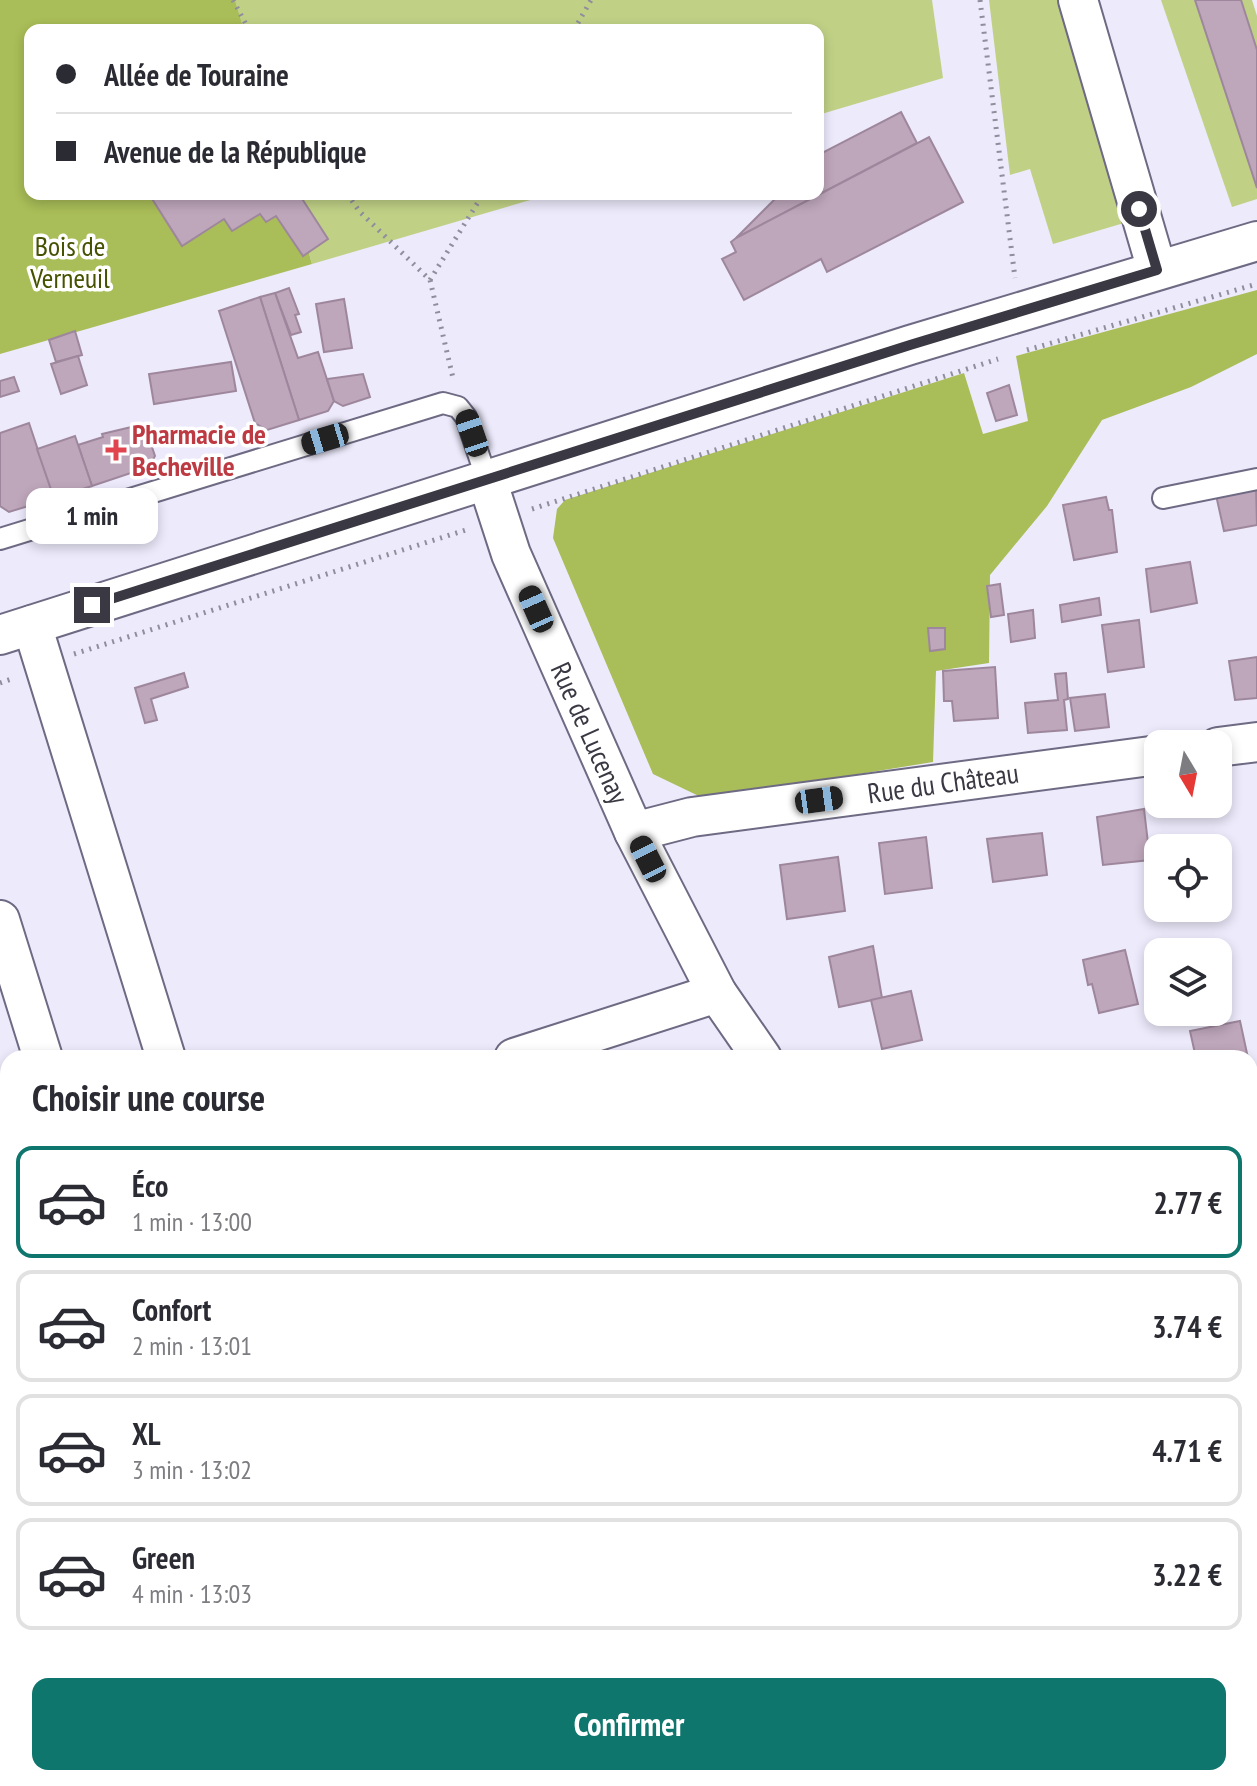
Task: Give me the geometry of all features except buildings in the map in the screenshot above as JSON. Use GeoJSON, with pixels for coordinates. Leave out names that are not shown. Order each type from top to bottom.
{"type":"FeatureCollection","features":[{"type":"Feature","properties":{"kind":"street"},"geometry":{"type":"LineString","coordinates":[[1078,0],[1157,270]]}},
{"type":"Feature","properties":{"kind":"street"},"geometry":{"type":"LineString","coordinates":[[164,1050],[46,668],[16,630],[910,345],[1257,241]]}},
{"type":"Feature","properties":{"kind":"street","name":"Rue de Lucenay"},"geometry":{"type":"LineString","coordinates":[[487,480],[511,554],[634,832],[717,993],[756,1050]]}},
{"type":"Feature","properties":{"kind":"street"},"geometry":{"type":"LineString","coordinates":[[1232,745],[1257,742]]}},
{"type":"Feature","properties":{"kind":"street","name":"Rue du Château"},"geometry":{"type":"LineString","coordinates":[[634,832],[692,817],[1144,757]]}},
{"type":"Feature","properties":{"kind":"street"},"geometry":{"type":"LineString","coordinates":[[0,920],[41,1050]]}},
{"type":"Feature","properties":{"kind":"street"},"geometry":{"type":"LineString","coordinates":[[539,1050],[717,993]]}},
{"type":"Feature","properties":{"kind":"lane"},"geometry":{"type":"LineString","coordinates":[[0,539],[443,403],[458,407],[466,417],[487,480]]}},
{"type":"Feature","properties":{"kind":"lane"},"geometry":{"type":"LineString","coordinates":[[1163,498],[1257,479]]}},
{"type":"Feature","properties":{"kind":"path"},"geometry":{"type":"LineString","coordinates":[[233,0],[246,24]]}},
{"type":"Feature","properties":{"kind":"path"},"geometry":{"type":"LineString","coordinates":[[577,24],[591,0]]}},
{"type":"Feature","properties":{"kind":"path"},"geometry":{"type":"LineString","coordinates":[[980,0],[1015,279]]}},
{"type":"Feature","properties":{"kind":"path"},"geometry":{"type":"LineString","coordinates":[[351,200],[430,280],[451,362],[458,407]]}},
{"type":"Feature","properties":{"kind":"path"},"geometry":{"type":"LineString","coordinates":[[430,280],[479,200]]}},
{"type":"Feature","properties":{"kind":"path"},"geometry":{"type":"LineString","coordinates":[[1023,351],[1257,284]]}},
{"type":"Feature","properties":{"kind":"path"},"geometry":{"type":"LineString","coordinates":[[0,683],[46,668],[68,655],[1009,355]]}},
{"type":"Feature","properties":{"kind":"green space","name":"Bois de Verneuil"},"geometry":{"type":"Polygon","coordinates":[[[0,0],[235,0],[242,24],[24,24],[24,200],[294,200],[312,264],[0,354],[0,0]]]}},
{"type":"Feature","properties":{"kind":"green space"},"geometry":{"type":"Polygon","coordinates":[[[235,0],[932,0],[943,78],[824,113],[824,24],[242,24],[235,0]]]}},
{"type":"Feature","properties":{"kind":"green space"},"geometry":{"type":"Polygon","coordinates":[[[989,0],[1061,0],[1124,223],[1053,244],[1030,169],[1010,175],[989,0]]]}},
{"type":"Feature","properties":{"kind":"green space"},"geometry":{"type":"Polygon","coordinates":[[[1161,0],[1252,0],[1257,16],[1257,199],[1232,207],[1161,0]]]}},
{"type":"Feature","properties":{"kind":"green space"},"geometry":{"type":"Polygon","coordinates":[[[294,200],[531,200],[312,264],[294,200]]]}},
{"type":"Feature","properties":{"kind":"green space"},"geometry":{"type":"Polygon","coordinates":[[[1257,290],[1257,354],[1191,387],[1102,420],[1047,506],[990,575],[989,663],[936,671],[933,762],[705,799],[653,774],[553,538],[557,509],[565,500],[964,373],[983,434],[1028,421],[1016,356],[1257,290]]]}},
{"type":"Feature","properties":{"kind":"place","name":"Pharmacie de Becheville"},"geometry":{"type":"Point","coordinates":[116,450]}},
{"type":"Feature","properties":{"kind":"route"},"geometry":{"type":"LineString","coordinates":[[92,605],[910,345],[1157,270],[1139,209]]}}]}
